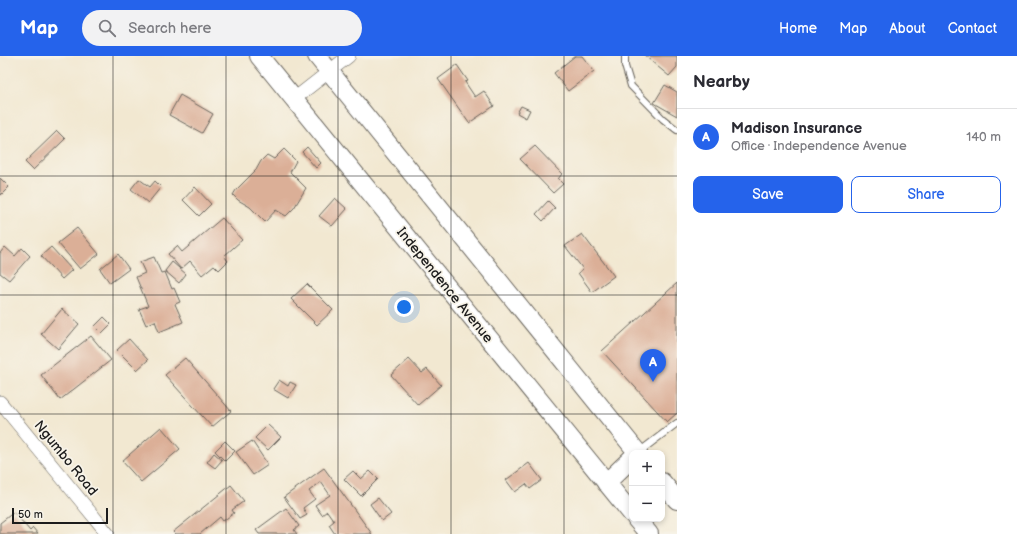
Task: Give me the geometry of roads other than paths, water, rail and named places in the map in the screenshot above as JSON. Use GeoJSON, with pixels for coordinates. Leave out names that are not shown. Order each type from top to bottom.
{"type":"FeatureCollection","features":[{"type":"Feature","properties":{"kind":"main road","name":"Independence Avenue"},"geometry":{"type":"LineString","coordinates":[[259,56],[629,510]]}},
{"type":"Feature","properties":{"kind":"main road"},"geometry":{"type":"LineString","coordinates":[[317,56],[635,450]]}},
{"type":"Feature","properties":{"kind":"main road"},"geometry":{"type":"LineString","coordinates":[[606,483],[629,461]]}},
{"type":"Feature","properties":{"kind":"main road"},"geometry":{"type":"LineString","coordinates":[[665,486],[677,500]]}},
{"type":"Feature","properties":{"kind":"main road"},"geometry":{"type":"LineString","coordinates":[[639,522],[649,534]]}},
{"type":"Feature","properties":{"kind":"street"},"geometry":{"type":"LineString","coordinates":[[294,99],[349,56]]}},
{"type":"Feature","properties":{"kind":"street","name":"Ngumbo Road"},"geometry":{"type":"LineString","coordinates":[[0,402],[108,534]]}},
{"type":"Feature","properties":{"kind":"lane"},"geometry":{"type":"LineString","coordinates":[[626,56],[625,66],[630,86],[663,119],[677,130]]}},
{"type":"Feature","properties":{"kind":"lane"},"geometry":{"type":"LineString","coordinates":[[641,450],[677,423]]}},
{"type":"Feature","properties":{"kind":"place","name":"Madison Insurance"},"geometry":{"type":"Point","coordinates":[653,382]}}]}
